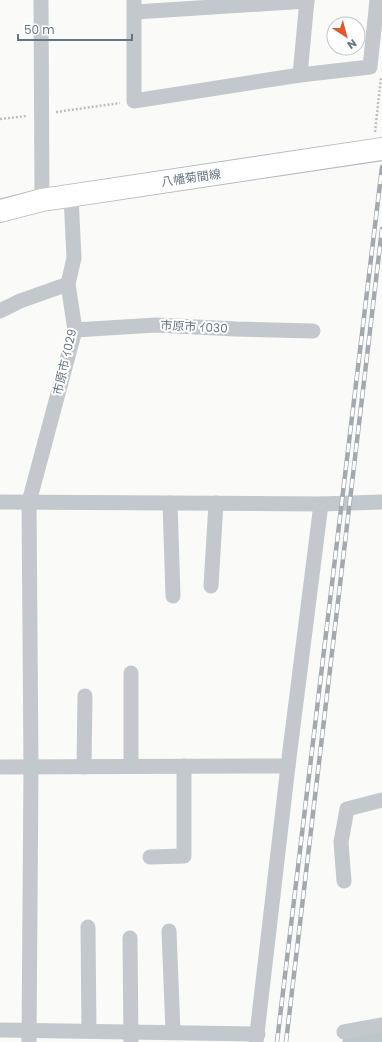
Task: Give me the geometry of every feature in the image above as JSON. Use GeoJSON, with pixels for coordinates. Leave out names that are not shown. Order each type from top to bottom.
{"type":"FeatureCollection","features":[{"type":"Feature","properties":{"kind":"main road","name":"八幡菊間線"},"geometry":{"type":"LineString","coordinates":[[0,211],[42,200],[378,149]]}},
{"type":"Feature","properties":{"kind":"street"},"geometry":{"type":"LineString","coordinates":[[40,0],[42,200]]}},
{"type":"Feature","properties":{"kind":"street"},"geometry":{"type":"LineString","coordinates":[[300,75],[307,1],[134,6],[134,101],[300,75],[370,67],[377,0]]}},
{"type":"Feature","properties":{"kind":"street","name":"市原市 ｲ029"},"geometry":{"type":"LineString","coordinates":[[29,1036],[31,767],[29,502],[75,330],[68,284],[74,258],[71,196]]}},
{"type":"Feature","properties":{"kind":"street"},"geometry":{"type":"LineString","coordinates":[[0,311],[20,301],[68,284]]}},
{"type":"Feature","properties":{"kind":"street","name":"市原市 ｲ030"},"geometry":{"type":"LineString","coordinates":[[75,330],[156,325],[313,331]]}},
{"type":"Feature","properties":{"kind":"street"},"geometry":{"type":"LineString","coordinates":[[0,502],[321,504],[382,502]]}},
{"type":"Feature","properties":{"kind":"street"},"geometry":{"type":"LineString","coordinates":[[170,503],[174,596]]}},
{"type":"Feature","properties":{"kind":"street"},"geometry":{"type":"LineString","coordinates":[[212,586],[216,503]]}},
{"type":"Feature","properties":{"kind":"street"},"geometry":{"type":"LineString","coordinates":[[0,1030],[29,1036],[89,1031],[131,1037],[173,1032],[257,1038],[288,766],[321,504]]}},
{"type":"Feature","properties":{"kind":"street"},"geometry":{"type":"LineString","coordinates":[[131,673],[131,766]]}},
{"type":"Feature","properties":{"kind":"street"},"geometry":{"type":"LineString","coordinates":[[84,696],[84,767]]}},
{"type":"Feature","properties":{"kind":"street"},"geometry":{"type":"LineString","coordinates":[[150,857],[184,856],[184,766]]}},
{"type":"Feature","properties":{"kind":"street"},"geometry":{"type":"LineString","coordinates":[[0,767],[288,766]]}},
{"type":"Feature","properties":{"kind":"street"},"geometry":{"type":"LineString","coordinates":[[344,881],[341,842],[347,809],[382,800]]}},
{"type":"Feature","properties":{"kind":"street"},"geometry":{"type":"LineString","coordinates":[[88,927],[89,1031]]}},
{"type":"Feature","properties":{"kind":"street"},"geometry":{"type":"LineString","coordinates":[[169,931],[173,1032]]}},
{"type":"Feature","properties":{"kind":"street"},"geometry":{"type":"LineString","coordinates":[[130,938],[131,1037]]}},
{"type":"Feature","properties":{"kind":"street"},"geometry":{"type":"LineString","coordinates":[[344,1032],[382,1025]]}},
{"type":"Feature","properties":{"kind":"path"},"geometry":{"type":"LineString","coordinates":[[378,149],[381,76]]}},
{"type":"Feature","properties":{"kind":"path"},"geometry":{"type":"LineString","coordinates":[[0,119],[41,115],[134,101]]}},
{"type":"Feature","properties":{"kind":"waterway"},"geometry":{"type":"LineString","coordinates":[[356,1042],[382,1037]]}},
{"type":"Feature","properties":{"kind":"railway"},"geometry":{"type":"LineString","coordinates":[[277,1042],[382,167]]}},
{"type":"Feature","properties":{"kind":"railway"},"geometry":{"type":"LineString","coordinates":[[286,1042],[382,229]]}}]}
